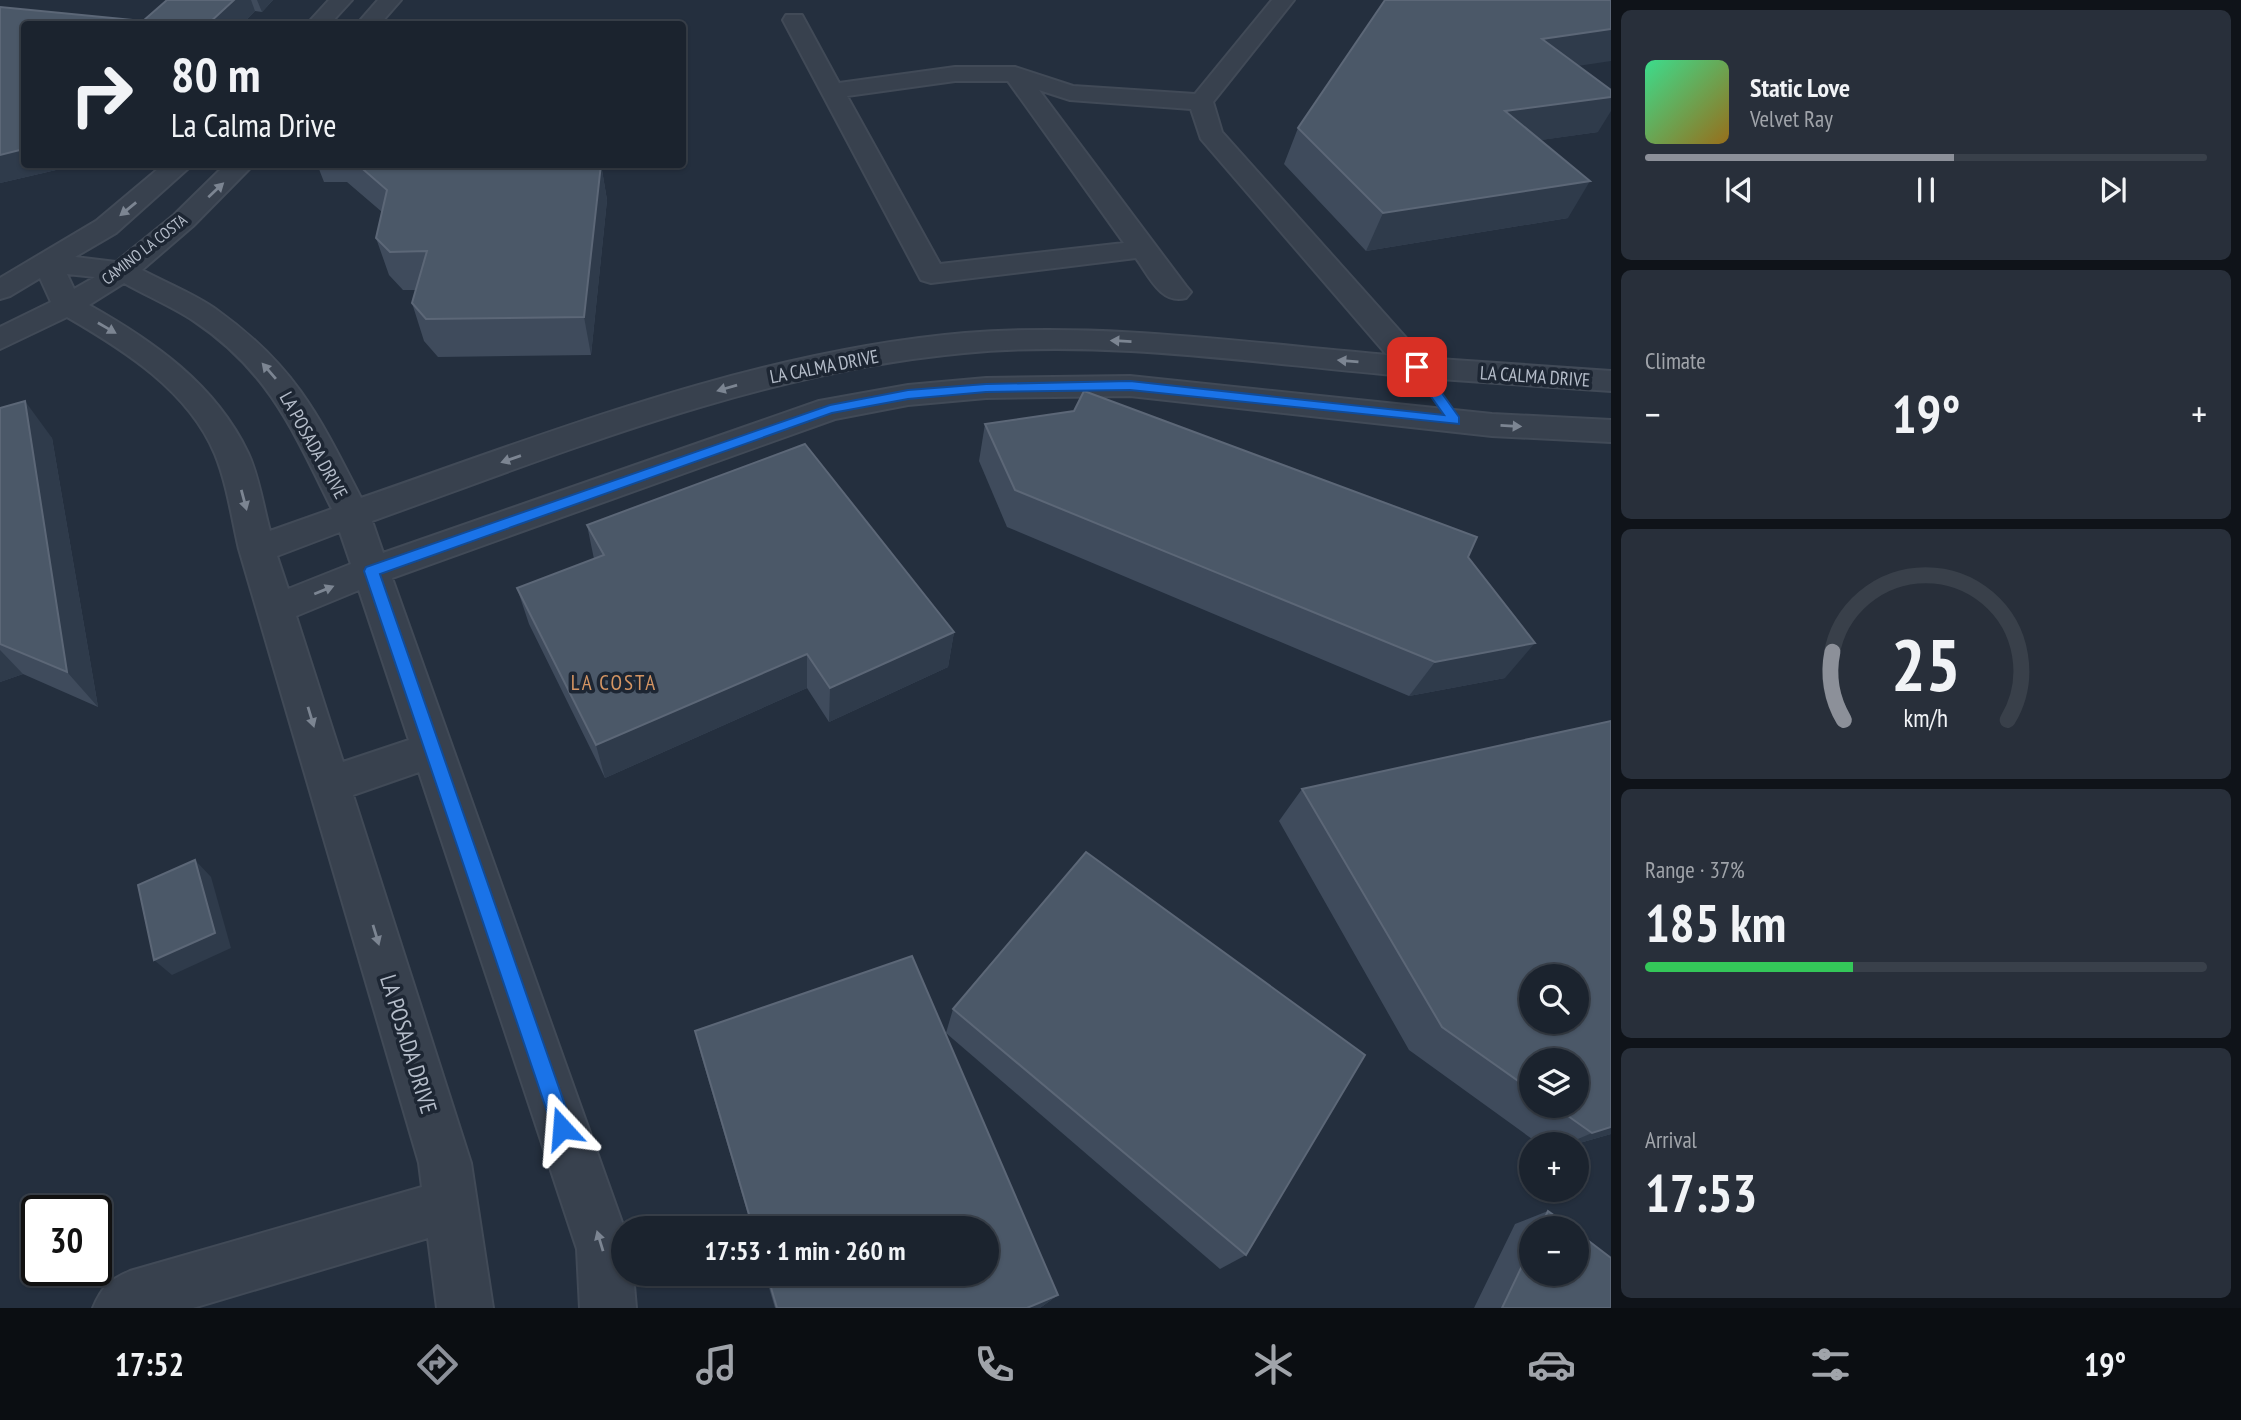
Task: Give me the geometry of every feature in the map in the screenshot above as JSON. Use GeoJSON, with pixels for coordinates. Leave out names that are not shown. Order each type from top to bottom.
{"type":"FeatureCollection","features":[{"type":"Feature","properties":{"kind":"street"},"geometry":{"type":"LineString","coordinates":[[321,21],[341,0]]}},
{"type":"Feature","properties":{"kind":"street"},"geometry":{"type":"LineString","coordinates":[[371,21],[390,0]]}},
{"type":"Feature","properties":{"kind":"street"},"geometry":{"type":"LineString","coordinates":[[1201,102],[1283,0]]}},
{"type":"Feature","properties":{"kind":"street"},"geometry":{"type":"LineString","coordinates":[[793,20],[931,274],[1143,249]]}},
{"type":"Feature","properties":{"kind":"street"},"geometry":{"type":"LineString","coordinates":[[832,91],[955,74],[1015,74],[1070,93],[1201,102]]}},
{"type":"Feature","properties":{"kind":"street"},"geometry":{"type":"LineString","coordinates":[[1015,74],[1177,292]]}},
{"type":"Feature","properties":{"kind":"street"},"geometry":{"type":"LineString","coordinates":[[1201,102],[1210,134],[1417,367],[1455,421]]}},
{"type":"Feature","properties":{"kind":"street"},"geometry":{"type":"LineString","coordinates":[[0,290],[106,227],[175,168]]}},
{"type":"Feature","properties":{"kind":"street","name":"CAMINO LA COSTA"},"geometry":{"type":"LineString","coordinates":[[0,339],[67,305],[122,271],[195,209],[237,168]]}},
{"type":"Feature","properties":{"kind":"street"},"geometry":{"type":"LineString","coordinates":[[48,263],[67,305]]}},
{"type":"Feature","properties":{"kind":"street","name":"LA POSADA DRIVE"},"geometry":{"type":"LineString","coordinates":[[48,263],[122,271],[205,315],[260,360],[284,388],[303,417],[352,515],[604,1249],[608,1308]]}},
{"type":"Feature","properties":{"kind":"street","name":"LA POSADA DRIVE"},"geometry":{"type":"LineString","coordinates":[[67,305],[118,334],[162,365],[202,405],[232,454],[257,549],[445,1163],[465,1308]]}},
{"type":"Feature","properties":{"kind":"street","name":"LA CALMA DRIVE"},"geometry":{"type":"LineString","coordinates":[[257,549],[626,419],[716,391],[836,360],[916,349],[1037,340],[1120,341],[1611,381]]}},
{"type":"Feature","properties":{"kind":"street"},"geometry":{"type":"LineString","coordinates":[[277,608],[371,571],[830,409],[908,395],[986,388],[1130,386],[1455,421],[1611,431]]}},
{"type":"Feature","properties":{"kind":"street"},"geometry":{"type":"LineString","coordinates":[[331,784],[433,750]]}},
{"type":"Feature","properties":{"kind":"street"},"geometry":{"type":"LineString","coordinates":[[121,1308],[130,1299],[451,1205]]}},
{"type":"Feature","properties":{"kind":"building"},"geometry":{"type":"Polygon","coordinates":[[[167,0],[234,0],[211,21],[143,21],[167,0]]]}},
{"type":"Feature","properties":{"kind":"building"},"geometry":{"type":"Polygon","coordinates":[[[1385,0],[1611,0],[1611,29],[1542,39],[1611,90],[1611,97],[1505,111],[1590,181],[1383,213],[1298,128],[1385,0]]]}},
{"type":"Feature","properties":{"kind":"building"},"geometry":{"type":"Polygon","coordinates":[[[0,7],[143,21],[21,21],[21,150],[0,155],[0,7]]]}},
{"type":"Feature","properties":{"kind":"building"},"geometry":{"type":"Polygon","coordinates":[[[362,168],[601,168],[584,317],[426,319],[412,303],[427,251],[390,252],[376,238],[387,190],[362,168]]]}},
{"type":"Feature","properties":{"kind":"building"},"geometry":{"type":"Polygon","coordinates":[[[1084,391],[1477,537],[1468,557],[1535,643],[1435,662],[1015,490],[985,424],[1074,411],[1084,391]]]}},
{"type":"Feature","properties":{"kind":"building"},"geometry":{"type":"Polygon","coordinates":[[[25,401],[67,672],[0,644],[0,408],[25,401]]]}},
{"type":"Feature","properties":{"kind":"building"},"geometry":{"type":"Polygon","coordinates":[[[805,444],[954,632],[830,688],[807,654],[596,745],[517,588],[604,555],[587,525],[805,444]]]}},
{"type":"Feature","properties":{"kind":"building"},"geometry":{"type":"Polygon","coordinates":[[[1611,721],[1611,1127],[1592,1133],[1571,1118],[1589,1118],[1589,1048],[1519,1048],[1519,1082],[1442,1027],[1302,789],[1611,721]]]}},
{"type":"Feature","properties":{"kind":"building"},"geometry":{"type":"Polygon","coordinates":[[[1086,852],[1365,1055],[1246,1255],[953,1009],[1086,852]]]}},
{"type":"Feature","properties":{"kind":"building"},"geometry":{"type":"Polygon","coordinates":[[[195,860],[215,933],[154,960],[138,885],[195,860]]]}},
{"type":"Feature","properties":{"kind":"building"},"geometry":{"type":"Polygon","coordinates":[[[912,956],[1058,1295],[1027,1308],[777,1308],[771,1286],[999,1286],[999,1216],[749,1216],[695,1031],[912,956]]]}},
{"type":"Feature","properties":{"kind":"building"},"geometry":{"type":"Polygon","coordinates":[[[1589,1241],[1611,1258],[1611,1308],[1502,1308],[1519,1272],[1519,1286],[1589,1286],[1589,1241]]]}},
{"type":"Feature","properties":{"kind":"district","name":"LA COSTA"},"geometry":{"type":"Point","coordinates":[614,682]}},
{"type":"Feature","properties":{"kind":"route"},"geometry":{"type":"LineString","coordinates":[[562,1128],[371,571],[830,409],[908,395],[986,388],[1130,386],[1455,421],[1417,367]]}}]}
